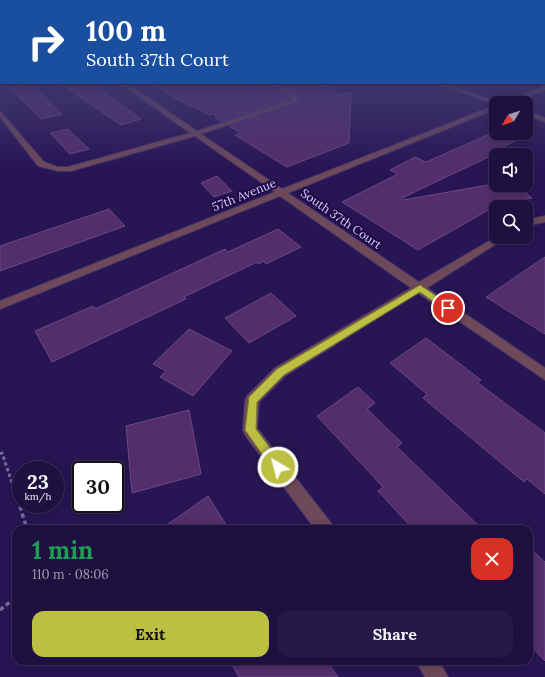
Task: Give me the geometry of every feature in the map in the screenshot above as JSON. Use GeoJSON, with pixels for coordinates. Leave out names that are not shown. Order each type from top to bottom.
{"type":"FeatureCollection","features":[{"type":"Feature","properties":{"kind":"street","name":"South 37th Court"},"geometry":{"type":"LineString","coordinates":[[157,106],[545,375]]}},
{"type":"Feature","properties":{"kind":"street"},"geometry":{"type":"LineString","coordinates":[[0,113],[41,164],[58,170],[87,165],[197,133],[281,106]]}},
{"type":"Feature","properties":{"kind":"street","name":"57th Avenue"},"geometry":{"type":"LineString","coordinates":[[0,305],[489,110]]}},
{"type":"Feature","properties":{"kind":"street"},"geometry":{"type":"LineString","coordinates":[[533,116],[545,120]]}},
{"type":"Feature","properties":{"kind":"street"},"geometry":{"type":"LineString","coordinates":[[533,222],[545,219]]}},
{"type":"Feature","properties":{"kind":"street"},"geometry":{"type":"LineString","coordinates":[[322,525],[250,430],[252,400],[280,372],[491,244]]}},
{"type":"Feature","properties":{"kind":"street"},"geometry":{"type":"LineString","coordinates":[[429,665],[438,677]]}},
{"type":"Feature","properties":{"kind":"path"},"geometry":{"type":"LineString","coordinates":[[0,454],[2,453],[26,525]]}},
{"type":"Feature","properties":{"kind":"path"},"geometry":{"type":"LineString","coordinates":[[0,610],[12,600]]}},
{"type":"Feature","properties":{"kind":"building"},"geometry":{"type":"Polygon","coordinates":[[[28,106],[53,106],[62,114],[41,119],[28,106]]]}},
{"type":"Feature","properties":{"kind":"building"},"geometry":{"type":"Polygon","coordinates":[[[92,106],[123,106],[141,119],[121,125],[92,106]]]}},
{"type":"Feature","properties":{"kind":"building"},"geometry":{"type":"Polygon","coordinates":[[[189,106],[270,106],[221,122],[216,119],[215,114],[209,115],[193,106],[189,106]]]}},
{"type":"Feature","properties":{"kind":"building"},"geometry":{"type":"Polygon","coordinates":[[[288,106],[350,106],[349,143],[287,167],[235,135],[241,133],[229,126],[288,106]]]}},
{"type":"Feature","properties":{"kind":"building"},"geometry":{"type":"Polygon","coordinates":[[[68,129],[89,149],[70,154],[50,133],[68,129]]]}},
{"type":"Feature","properties":{"kind":"building"},"geometry":{"type":"Polygon","coordinates":[[[489,134],[489,140],[517,140],[501,148],[489,148],[489,157],[402,198],[403,200],[489,185],[489,192],[524,192],[532,198],[521,200],[489,200],[489,210],[418,250],[342,202],[398,174],[390,170],[415,157],[426,162],[489,134]]]}},
{"type":"Feature","properties":{"kind":"building"},"geometry":{"type":"Polygon","coordinates":[[[217,176],[232,191],[214,197],[201,183],[217,176]]]}},
{"type":"Feature","properties":{"kind":"building"},"geometry":{"type":"Polygon","coordinates":[[[109,209],[125,226],[0,271],[0,246],[109,209]]]}},
{"type":"Feature","properties":{"kind":"building"},"geometry":{"type":"Polygon","coordinates":[[[278,229],[301,247],[266,264],[264,261],[258,264],[257,262],[184,297],[186,299],[52,362],[35,331],[93,306],[95,309],[225,249],[228,252],[278,229]]]}},
{"type":"Feature","properties":{"kind":"building"},"geometry":{"type":"Polygon","coordinates":[[[545,257],[545,334],[486,297],[545,257]]]}},
{"type":"Feature","properties":{"kind":"building"},"geometry":{"type":"Polygon","coordinates":[[[271,293],[296,316],[249,343],[225,318],[271,293]]]}},
{"type":"Feature","properties":{"kind":"building"},"geometry":{"type":"Polygon","coordinates":[[[189,329],[232,351],[193,396],[160,377],[166,371],[153,364],[189,329]]]}},
{"type":"Feature","properties":{"kind":"building"},"geometry":{"type":"Polygon","coordinates":[[[426,338],[481,380],[478,383],[545,433],[545,494],[527,479],[524,482],[423,398],[427,394],[390,363],[426,338]]]}},
{"type":"Feature","properties":{"kind":"building"},"geometry":{"type":"Polygon","coordinates":[[[358,387],[375,403],[367,409],[402,443],[397,447],[478,525],[409,525],[378,491],[383,487],[317,416],[358,387]]]}},
{"type":"Feature","properties":{"kind":"building"},"geometry":{"type":"Polygon","coordinates":[[[189,410],[201,474],[132,493],[126,426],[189,410]]]}},
{"type":"Feature","properties":{"kind":"building"},"geometry":{"type":"Polygon","coordinates":[[[208,496],[226,525],[167,525],[208,496]]]}},
{"type":"Feature","properties":{"kind":"building"},"geometry":{"type":"Polygon","coordinates":[[[533,551],[545,562],[545,661],[533,648],[533,551]]]}},
{"type":"Feature","properties":{"kind":"building"},"geometry":{"type":"Polygon","coordinates":[[[232,665],[330,665],[338,677],[239,677],[232,665]]]}},
{"type":"Feature","properties":{"kind":"route"},"geometry":{"type":"LineString","coordinates":[[278,467],[250,430],[252,400],[280,372],[420,288],[448,308]]}}]}
